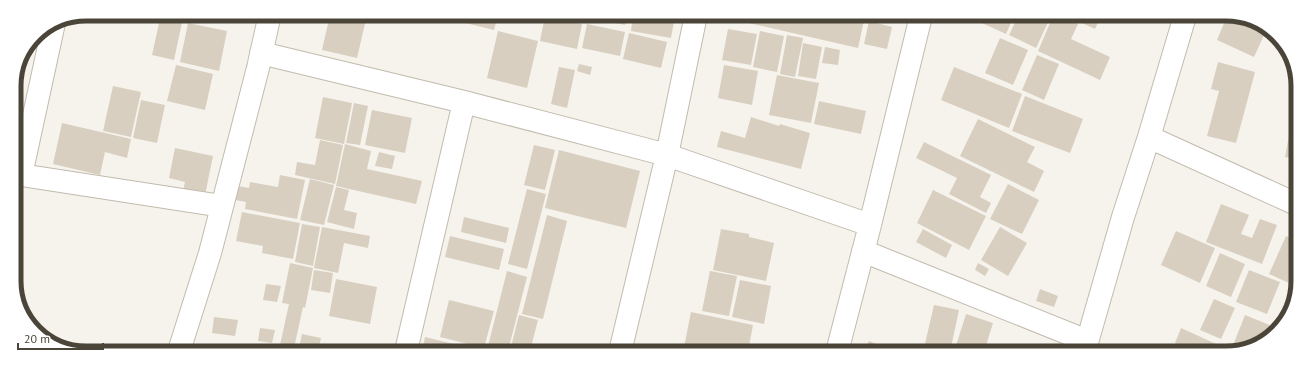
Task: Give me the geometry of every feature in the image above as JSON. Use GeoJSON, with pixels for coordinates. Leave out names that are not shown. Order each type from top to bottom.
{"type":"FeatureCollection","features":[{"type":"Feature","properties":{"kind":"street"},"geometry":{"type":"LineString","coordinates":[[181,346],[210,253],[268,21]]}},
{"type":"Feature","properties":{"kind":"street"},"geometry":{"type":"LineString","coordinates":[[621,346],[667,155],[695,21]]}},
{"type":"Feature","properties":{"kind":"street"},"geometry":{"type":"LineString","coordinates":[[839,346],[920,21]]}},
{"type":"Feature","properties":{"kind":"street"},"geometry":{"type":"LineString","coordinates":[[1086,346],[1123,217],[1149,137],[1184,21]]}},
{"type":"Feature","properties":{"kind":"street"},"geometry":{"type":"LineString","coordinates":[[21,162],[52,31]]}},
{"type":"Feature","properties":{"kind":"street"},"geometry":{"type":"LineString","coordinates":[[261,53],[464,102],[667,155],[870,225]]}},
{"type":"Feature","properties":{"kind":"street"},"geometry":{"type":"LineString","coordinates":[[407,346],[464,102]]}},
{"type":"Feature","properties":{"kind":"street"},"geometry":{"type":"LineString","coordinates":[[1149,137],[1291,202]]}},
{"type":"Feature","properties":{"kind":"street"},"geometry":{"type":"LineString","coordinates":[[21,175],[222,206]]}},
{"type":"Feature","properties":{"kind":"street"},"geometry":{"type":"LineString","coordinates":[[863,251],[1084,346]]}},
{"type":"Feature","properties":{"kind":"building"},"geometry":{"type":"Polygon","coordinates":[[[159,21],[182,21],[174,60],[152,55],[159,21]]]}},
{"type":"Feature","properties":{"kind":"building"},"geometry":{"type":"Polygon","coordinates":[[[329,21],[366,21],[357,58],[322,50],[329,21]]]}},
{"type":"Feature","properties":{"kind":"building"},"geometry":{"type":"Polygon","coordinates":[[[457,21],[496,21],[494,30],[457,21]]]}},
{"type":"Feature","properties":{"kind":"building"},"geometry":{"type":"Polygon","coordinates":[[[508,21],[520,21],[520,23],[508,21]]]}},
{"type":"Feature","properties":{"kind":"building"},"geometry":{"type":"Polygon","coordinates":[[[544,21],[568,21],[582,24],[577,49],[540,41],[544,21]]]}},
{"type":"Feature","properties":{"kind":"building"},"geometry":{"type":"Polygon","coordinates":[[[605,21],[625,21],[625,25],[605,21]]]}},
{"type":"Feature","properties":{"kind":"building"},"geometry":{"type":"Polygon","coordinates":[[[632,21],[674,21],[671,38],[631,31],[632,21]]]}},
{"type":"Feature","properties":{"kind":"building"},"geometry":{"type":"Polygon","coordinates":[[[740,21],[864,21],[858,48],[740,21]]]}},
{"type":"Feature","properties":{"kind":"building"},"geometry":{"type":"Polygon","coordinates":[[[869,21],[892,27],[887,49],[864,44],[869,21]]]}},
{"type":"Feature","properties":{"kind":"building"},"geometry":{"type":"Polygon","coordinates":[[[978,21],[1012,21],[1006,34],[978,21]]]}},
{"type":"Feature","properties":{"kind":"building"},"geometry":{"type":"Polygon","coordinates":[[[1016,21],[1049,21],[1036,48],[1009,35],[1016,21]]]}},
{"type":"Feature","properties":{"kind":"building"},"geometry":{"type":"Polygon","coordinates":[[[1051,21],[1072,21],[1078,24],[1071,39],[1110,57],[1100,80],[1038,51],[1051,21]]]}},
{"type":"Feature","properties":{"kind":"building"},"geometry":{"type":"Polygon","coordinates":[[[1078,21],[1099,21],[1095,29],[1078,21]]]}},
{"type":"Feature","properties":{"kind":"building"},"geometry":{"type":"Polygon","coordinates":[[[1225,21],[1246,24],[1265,33],[1254,57],[1217,40],[1225,21]]]}},
{"type":"Feature","properties":{"kind":"building"},"geometry":{"type":"Polygon","coordinates":[[[188,23],[227,31],[219,71],[180,62],[188,23]]]}},
{"type":"Feature","properties":{"kind":"building"},"geometry":{"type":"Polygon","coordinates":[[[587,24],[625,32],[620,56],[582,48],[587,24]]]}},
{"type":"Feature","properties":{"kind":"building"},"geometry":{"type":"Polygon","coordinates":[[[728,29],[757,34],[751,65],[722,60],[728,29]]]}},
{"type":"Feature","properties":{"kind":"building"},"geometry":{"type":"Polygon","coordinates":[[[498,31],[538,41],[527,88],[487,78],[498,31]]]}},
{"type":"Feature","properties":{"kind":"building"},"geometry":{"type":"Polygon","coordinates":[[[760,31],[784,36],[777,72],[753,67],[760,31]]]}},
{"type":"Feature","properties":{"kind":"building"},"geometry":{"type":"Polygon","coordinates":[[[629,33],[667,42],[661,68],[623,59],[629,33]]]}},
{"type":"Feature","properties":{"kind":"building"},"geometry":{"type":"Polygon","coordinates":[[[787,35],[803,38],[795,77],[780,74],[787,35]]]}},
{"type":"Feature","properties":{"kind":"building"},"geometry":{"type":"Polygon","coordinates":[[[1000,38],[1028,50],[1013,85],[985,73],[1000,38]]]}},
{"type":"Feature","properties":{"kind":"building"},"geometry":{"type":"Polygon","coordinates":[[[803,43],[822,47],[816,79],[798,76],[803,43]]]}},
{"type":"Feature","properties":{"kind":"building"},"geometry":{"type":"Polygon","coordinates":[[[825,47],[840,50],[838,65],[822,63],[825,47]]]}},
{"type":"Feature","properties":{"kind":"building"},"geometry":{"type":"Polygon","coordinates":[[[1037,55],[1059,64],[1044,100],[1022,90],[1037,55]]]}},
{"type":"Feature","properties":{"kind":"building"},"geometry":{"type":"Polygon","coordinates":[[[1218,62],[1255,72],[1236,143],[1207,136],[1219,91],[1211,89],[1218,62]]]}},
{"type":"Feature","properties":{"kind":"building"},"geometry":{"type":"Polygon","coordinates":[[[579,64],[592,67],[590,75],[577,71],[579,64]]]}},
{"type":"Feature","properties":{"kind":"building"},"geometry":{"type":"Polygon","coordinates":[[[176,65],[213,74],[205,110],[167,101],[176,65]]]}},
{"type":"Feature","properties":{"kind":"building"},"geometry":{"type":"Polygon","coordinates":[[[724,65],[758,71],[752,105],[718,98],[724,65]]]}},
{"type":"Feature","properties":{"kind":"building"},"geometry":{"type":"Polygon","coordinates":[[[559,67],[575,70],[567,108],[551,104],[559,67]]]}},
{"type":"Feature","properties":{"kind":"building"},"geometry":{"type":"Polygon","coordinates":[[[954,67],[1022,94],[1009,128],[941,100],[954,67]]]}},
{"type":"Feature","properties":{"kind":"building"},"geometry":{"type":"Polygon","coordinates":[[[777,75],[819,83],[811,123],[769,115],[777,75]]]}},
{"type":"Feature","properties":{"kind":"building"},"geometry":{"type":"Polygon","coordinates":[[[113,86],[141,92],[131,137],[103,131],[113,86]]]}},
{"type":"Feature","properties":{"kind":"building"},"geometry":{"type":"Polygon","coordinates":[[[1025,96],[1083,119],[1070,153],[1012,131],[1025,96]]]}},
{"type":"Feature","properties":{"kind":"building"},"geometry":{"type":"Polygon","coordinates":[[[323,97],[352,103],[344,144],[315,138],[323,97]]]}},
{"type":"Feature","properties":{"kind":"building"},"geometry":{"type":"Polygon","coordinates":[[[141,100],[165,105],[157,143],[133,138],[141,100]]]}},
{"type":"Feature","properties":{"kind":"building"},"geometry":{"type":"Polygon","coordinates":[[[819,101],[866,111],[861,134],[814,124],[819,101]]]}},
{"type":"Feature","properties":{"kind":"building"},"geometry":{"type":"Polygon","coordinates":[[[354,103],[368,106],[360,145],[346,143],[354,103]]]}},
{"type":"Feature","properties":{"kind":"building"},"geometry":{"type":"Polygon","coordinates":[[[372,110],[412,118],[405,153],[365,145],[372,110]]]}},
{"type":"Feature","properties":{"kind":"building"},"geometry":{"type":"Polygon","coordinates":[[[751,117],[779,126],[780,124],[810,133],[801,169],[717,147],[721,131],[745,138],[751,117]]]}},
{"type":"Feature","properties":{"kind":"building"},"geometry":{"type":"Polygon","coordinates":[[[978,119],[1035,147],[1027,162],[1044,171],[1034,192],[960,156],[978,119]]]}},
{"type":"Feature","properties":{"kind":"building"},"geometry":{"type":"Polygon","coordinates":[[[62,123],[131,139],[127,158],[105,152],[100,175],[53,164],[62,123]]]}},
{"type":"Feature","properties":{"kind":"building"},"geometry":{"type":"Polygon","coordinates":[[[1291,126],[1291,158],[1285,157],[1291,126]]]}},
{"type":"Feature","properties":{"kind":"building"},"geometry":{"type":"Polygon","coordinates":[[[320,140],[343,145],[335,184],[295,175],[297,162],[315,165],[320,140]]]}},
{"type":"Feature","properties":{"kind":"building"},"geometry":{"type":"Polygon","coordinates":[[[924,142],[991,175],[980,197],[991,203],[986,213],[949,194],[957,178],[916,158],[924,142]]]}},
{"type":"Feature","properties":{"kind":"building"},"geometry":{"type":"Polygon","coordinates":[[[345,144],[371,151],[367,169],[422,181],[416,204],[336,186],[345,144]]]}},
{"type":"Feature","properties":{"kind":"building"},"geometry":{"type":"Polygon","coordinates":[[[534,145],[555,150],[545,190],[524,185],[534,145]]]}},
{"type":"Feature","properties":{"kind":"building"},"geometry":{"type":"Polygon","coordinates":[[[175,148],[213,156],[204,200],[182,195],[185,182],[169,178],[175,148]]]}},
{"type":"Feature","properties":{"kind":"building"},"geometry":{"type":"Polygon","coordinates":[[[559,150],[640,171],[626,228],[545,208],[559,150]]]}},
{"type":"Feature","properties":{"kind":"building"},"geometry":{"type":"Polygon","coordinates":[[[379,152],[395,156],[392,169],[375,166],[379,152]]]}},
{"type":"Feature","properties":{"kind":"building"},"geometry":{"type":"Polygon","coordinates":[[[280,175],[305,180],[297,219],[245,209],[246,202],[235,200],[238,186],[249,188],[250,182],[278,187],[280,175]]]}},
{"type":"Feature","properties":{"kind":"building"},"geometry":{"type":"Polygon","coordinates":[[[310,179],[334,185],[324,225],[300,220],[310,179]]]}},
{"type":"Feature","properties":{"kind":"building"},"geometry":{"type":"Polygon","coordinates":[[[1008,184],[1039,200],[1022,234],[990,219],[1008,184]]]}},
{"type":"Feature","properties":{"kind":"building"},"geometry":{"type":"Polygon","coordinates":[[[336,187],[349,190],[344,210],[357,213],[354,229],[327,222],[336,187]]]}},
{"type":"Feature","properties":{"kind":"building"},"geometry":{"type":"Polygon","coordinates":[[[527,189],[546,194],[527,269],[508,264],[527,189]]]}},
{"type":"Feature","properties":{"kind":"building"},"geometry":{"type":"Polygon","coordinates":[[[933,190],[986,216],[969,250],[917,223],[933,190]]]}},
{"type":"Feature","properties":{"kind":"building"},"geometry":{"type":"Polygon","coordinates":[[[1221,204],[1249,215],[1241,234],[1252,238],[1260,219],[1277,225],[1262,264],[1206,242],[1221,204]]]}},
{"type":"Feature","properties":{"kind":"building"},"geometry":{"type":"Polygon","coordinates":[[[242,212],[300,223],[293,259],[262,253],[263,246],[236,241],[242,212]]]}},
{"type":"Feature","properties":{"kind":"building"},"geometry":{"type":"Polygon","coordinates":[[[547,215],[567,221],[543,319],[522,314],[547,215]]]}},
{"type":"Feature","properties":{"kind":"building"},"geometry":{"type":"Polygon","coordinates":[[[464,217],[509,228],[506,243],[461,232],[464,217]]]}},
{"type":"Feature","properties":{"kind":"building"},"geometry":{"type":"Polygon","coordinates":[[[302,224],[320,227],[313,266],[295,262],[302,224]]]}},
{"type":"Feature","properties":{"kind":"building"},"geometry":{"type":"Polygon","coordinates":[[[322,227],[370,236],[368,248],[344,243],[338,273],[314,268],[322,227]]]}},
{"type":"Feature","properties":{"kind":"building"},"geometry":{"type":"Polygon","coordinates":[[[1000,227],[1027,243],[1008,276],[981,260],[1000,227]]]}},
{"type":"Feature","properties":{"kind":"building"},"geometry":{"type":"Polygon","coordinates":[[[721,229],[749,234],[749,237],[774,243],[766,281],[713,270],[721,229]]]}},
{"type":"Feature","properties":{"kind":"building"},"geometry":{"type":"Polygon","coordinates":[[[923,229],[952,245],[946,258],[916,242],[923,229]]]}},
{"type":"Feature","properties":{"kind":"building"},"geometry":{"type":"Polygon","coordinates":[[[1176,231],[1215,248],[1200,283],[1161,265],[1176,231]]]}},
{"type":"Feature","properties":{"kind":"building"},"geometry":{"type":"Polygon","coordinates":[[[450,236],[504,249],[499,270],[445,257],[450,236]]]}},
{"type":"Feature","properties":{"kind":"building"},"geometry":{"type":"Polygon","coordinates":[[[1286,236],[1291,238],[1291,284],[1269,274],[1286,236]]]}},
{"type":"Feature","properties":{"kind":"building"},"geometry":{"type":"Polygon","coordinates":[[[1220,253],[1245,264],[1231,297],[1206,286],[1220,253]]]}},
{"type":"Feature","properties":{"kind":"building"},"geometry":{"type":"Polygon","coordinates":[[[290,263],[313,268],[305,308],[303,307],[294,346],[280,345],[289,304],[282,303],[290,263]]]}},
{"type":"Feature","properties":{"kind":"building"},"geometry":{"type":"Polygon","coordinates":[[[978,263],[989,269],[985,276],[975,270],[978,263]]]}},
{"type":"Feature","properties":{"kind":"building"},"geometry":{"type":"Polygon","coordinates":[[[314,270],[333,273],[330,293],[311,290],[314,270]]]}},
{"type":"Feature","properties":{"kind":"building"},"geometry":{"type":"Polygon","coordinates":[[[1249,270],[1280,282],[1267,314],[1236,302],[1249,270]]]}},
{"type":"Feature","properties":{"kind":"building"},"geometry":{"type":"Polygon","coordinates":[[[507,271],[527,277],[509,346],[488,346],[507,271]]]}},
{"type":"Feature","properties":{"kind":"building"},"geometry":{"type":"Polygon","coordinates":[[[710,271],[737,276],[729,316],[702,311],[710,271]]]}},
{"type":"Feature","properties":{"kind":"building"},"geometry":{"type":"Polygon","coordinates":[[[336,279],[377,287],[370,324],[329,316],[336,279]]]}},
{"type":"Feature","properties":{"kind":"building"},"geometry":{"type":"Polygon","coordinates":[[[740,280],[771,286],[764,324],[732,317],[740,280]]]}},
{"type":"Feature","properties":{"kind":"building"},"geometry":{"type":"Polygon","coordinates":[[[266,284],[281,286],[277,302],[263,300],[266,284]]]}},
{"type":"Feature","properties":{"kind":"building"},"geometry":{"type":"Polygon","coordinates":[[[1040,289],[1058,296],[1054,307],[1036,301],[1040,289]]]}},
{"type":"Feature","properties":{"kind":"building"},"geometry":{"type":"Polygon","coordinates":[[[1214,299],[1235,308],[1221,339],[1200,330],[1214,299]]]}},
{"type":"Feature","properties":{"kind":"building"},"geometry":{"type":"Polygon","coordinates":[[[449,300],[494,311],[485,346],[476,346],[440,337],[449,300]]]}},
{"type":"Feature","properties":{"kind":"building"},"geometry":{"type":"Polygon","coordinates":[[[934,305],[959,310],[951,346],[924,346],[934,305]]]}},
{"type":"Feature","properties":{"kind":"building"},"geometry":{"type":"Polygon","coordinates":[[[691,312],[753,325],[749,346],[684,346],[691,312]]]}},
{"type":"Feature","properties":{"kind":"building"},"geometry":{"type":"Polygon","coordinates":[[[966,314],[993,323],[986,346],[956,346],[966,314]]]}},
{"type":"Feature","properties":{"kind":"building"},"geometry":{"type":"Polygon","coordinates":[[[519,315],[538,320],[531,346],[511,346],[519,315]]]}},
{"type":"Feature","properties":{"kind":"building"},"geometry":{"type":"Polygon","coordinates":[[[1245,315],[1273,326],[1251,341],[1233,346],[1245,315]]]}},
{"type":"Feature","properties":{"kind":"building"},"geometry":{"type":"Polygon","coordinates":[[[214,317],[238,320],[235,336],[212,333],[214,317]]]}},
{"type":"Feature","properties":{"kind":"building"},"geometry":{"type":"Polygon","coordinates":[[[260,328],[275,330],[272,343],[258,341],[260,328]]]}},
{"type":"Feature","properties":{"kind":"building"},"geometry":{"type":"Polygon","coordinates":[[[1181,328],[1221,346],[1182,346],[1175,343],[1181,328]]]}},
{"type":"Feature","properties":{"kind":"building"},"geometry":{"type":"Polygon","coordinates":[[[302,334],[321,338],[319,346],[299,346],[302,334]]]}},
{"type":"Feature","properties":{"kind":"building"},"geometry":{"type":"Polygon","coordinates":[[[425,337],[462,346],[423,346],[425,337]]]}},
{"type":"Feature","properties":{"kind":"building"},"geometry":{"type":"Polygon","coordinates":[[[869,341],[881,346],[867,346],[869,341]]]}}]}
